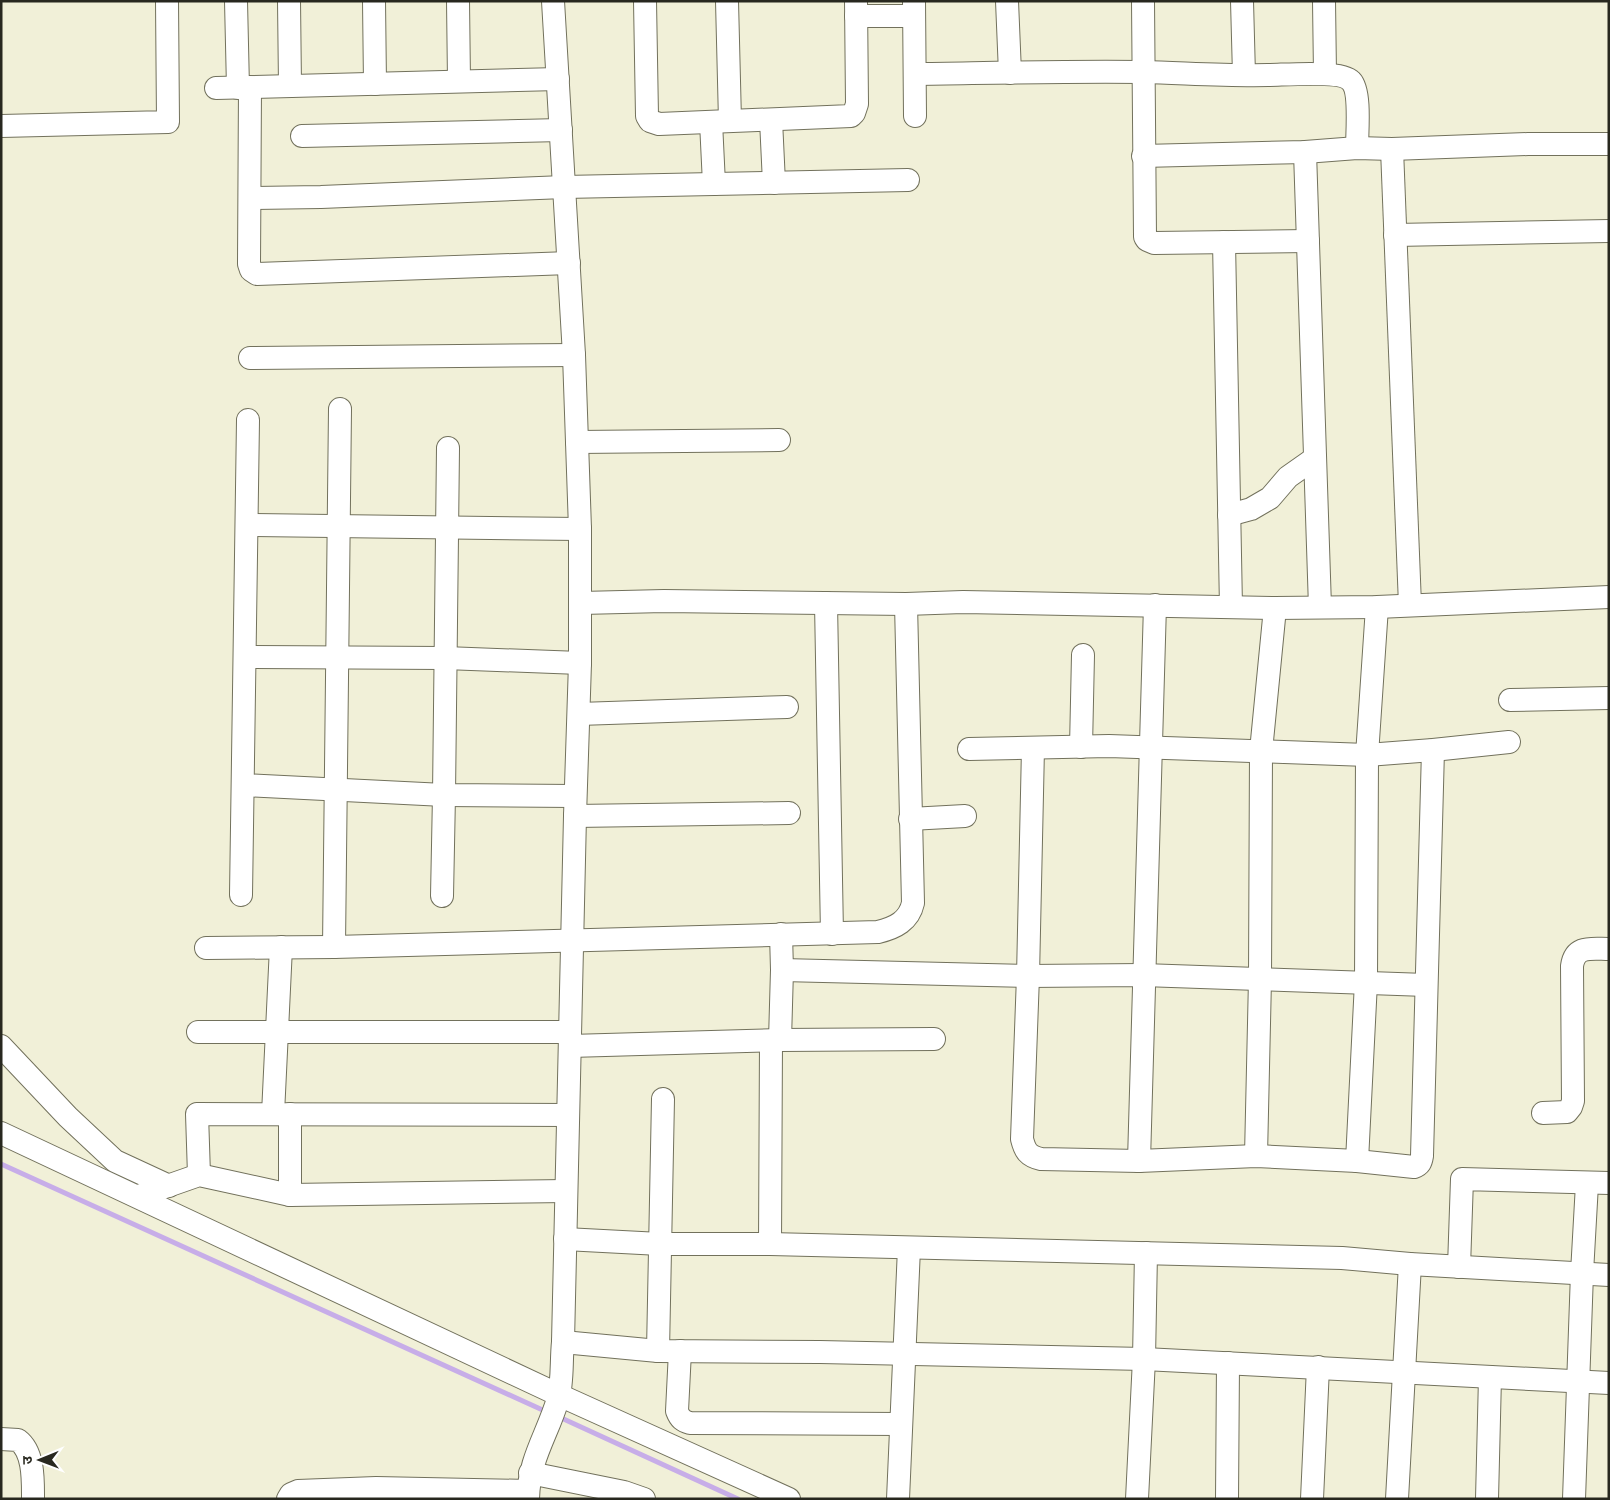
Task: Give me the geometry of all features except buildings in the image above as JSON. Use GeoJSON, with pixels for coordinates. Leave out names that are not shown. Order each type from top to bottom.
{"type":"FeatureCollection","features":[{"type":"Feature","properties":{"kind":"street"},"geometry":{"type":"LineString","coordinates":[[1,126],[168,122],[167,1]]}},
{"type":"Feature","properties":{"kind":"street"},"geometry":{"type":"LineString","coordinates":[[236,1],[244,87],[250,198],[249,264],[251,270],[257,274],[569,263]]}},
{"type":"Feature","properties":{"kind":"street"},"geometry":{"type":"LineString","coordinates":[[289,1],[290,86]]}},
{"type":"Feature","properties":{"kind":"street"},"geometry":{"type":"LineString","coordinates":[[374,1],[375,84]]}},
{"type":"Feature","properties":{"kind":"street"},"geometry":{"type":"LineString","coordinates":[[458,1],[459,81]]}},
{"type":"Feature","properties":{"kind":"street"},"geometry":{"type":"LineString","coordinates":[[529,1488],[545,1432],[558,1398],[563,1342],[581,603],[574,355],[553,1]]}},
{"type":"Feature","properties":{"kind":"street"},"geometry":{"type":"LineString","coordinates":[[645,1],[647,116],[650,121],[659,124],[720,122],[845,116],[854,113],[857,104],[856,8],[914,9],[915,116]]}},
{"type":"Feature","properties":{"kind":"street"},"geometry":{"type":"LineString","coordinates":[[714,184],[720,122],[727,1]]}},
{"type":"Feature","properties":{"kind":"street"},"geometry":{"type":"LineString","coordinates":[[1007,1],[1010,73]]}},
{"type":"Feature","properties":{"kind":"street"},"geometry":{"type":"LineString","coordinates":[[1143,1],[1143,156],[1145,237],[1147,240],[1154,244],[1308,241]]}},
{"type":"Feature","properties":{"kind":"street"},"geometry":{"type":"LineString","coordinates":[[1242,1],[1244,75]]}},
{"type":"Feature","properties":{"kind":"street"},"geometry":{"type":"LineString","coordinates":[[1324,1],[1325,74]]}},
{"type":"Feature","properties":{"kind":"street"},"geometry":{"type":"LineString","coordinates":[[915,74],[1143,72],[1244,75],[1325,74],[1342,76],[1350,80],[1355,88],[1357,98],[1357,148]]}},
{"type":"Feature","properties":{"kind":"street"},"geometry":{"type":"LineString","coordinates":[[216,88],[558,78]]}},
{"type":"Feature","properties":{"kind":"street"},"geometry":{"type":"LineString","coordinates":[[771,120],[774,184]]}},
{"type":"Feature","properties":{"kind":"street"},"geometry":{"type":"LineString","coordinates":[[302,136],[561,130]]}},
{"type":"Feature","properties":{"kind":"street"},"geometry":{"type":"LineString","coordinates":[[1143,156],[1305,152],[1357,148],[1392,149],[1528,144],[1609,144]]}},
{"type":"Feature","properties":{"kind":"street"},"geometry":{"type":"LineString","coordinates":[[1392,149],[1410,605]]}},
{"type":"Feature","properties":{"kind":"street"},"geometry":{"type":"LineString","coordinates":[[1305,152],[1320,607]]}},
{"type":"Feature","properties":{"kind":"street"},"geometry":{"type":"LineString","coordinates":[[250,198],[564,187],[908,180]]}},
{"type":"Feature","properties":{"kind":"street"},"geometry":{"type":"LineString","coordinates":[[1395,235],[1609,231]]}},
{"type":"Feature","properties":{"kind":"street"},"geometry":{"type":"LineString","coordinates":[[1224,242],[1231,607]]}},
{"type":"Feature","properties":{"kind":"street"},"geometry":{"type":"LineString","coordinates":[[250,358],[574,355]]}},
{"type":"Feature","properties":{"kind":"street"},"geometry":{"type":"LineString","coordinates":[[334,947],[340,409]]}},
{"type":"Feature","properties":{"kind":"street"},"geometry":{"type":"LineString","coordinates":[[241,896],[248,420]]}},
{"type":"Feature","properties":{"kind":"street"},"geometry":{"type":"LineString","coordinates":[[577,442],[779,440]]}},
{"type":"Feature","properties":{"kind":"street"},"geometry":{"type":"LineString","coordinates":[[442,896],[448,448]]}},
{"type":"Feature","properties":{"kind":"street"},"geometry":{"type":"LineString","coordinates":[[1229,515],[1251,509],[1270,498],[1288,477],[1315,458]]}},
{"type":"Feature","properties":{"kind":"street"},"geometry":{"type":"LineString","coordinates":[[247,525],[580,529]]}},
{"type":"Feature","properties":{"kind":"street"},"geometry":{"type":"LineString","coordinates":[[581,603],[664,601],[906,604],[963,602],[1275,608],[1377,607],[1609,597]]}},
{"type":"Feature","properties":{"kind":"street"},"geometry":{"type":"LineString","coordinates":[[826,603],[832,934]]}},
{"type":"Feature","properties":{"kind":"street"},"geometry":{"type":"LineString","coordinates":[[206,948],[572,941],[832,934],[887,930],[904,920],[910,912],[913,902],[906,604]]}},
{"type":"Feature","properties":{"kind":"street"},"geometry":{"type":"LineString","coordinates":[[1139,1161],[1155,605]]}},
{"type":"Feature","properties":{"kind":"street"},"geometry":{"type":"LineString","coordinates":[[1357,1161],[1366,982],[1367,755],[1377,607]]}},
{"type":"Feature","properties":{"kind":"street"},"geometry":{"type":"LineString","coordinates":[[1256,1156],[1260,979],[1261,751],[1275,608]]}},
{"type":"Feature","properties":{"kind":"street"},"geometry":{"type":"LineString","coordinates":[[1081,747],[1083,655]]}},
{"type":"Feature","properties":{"kind":"street"},"geometry":{"type":"LineString","coordinates":[[245,657],[445,658],[580,663]]}},
{"type":"Feature","properties":{"kind":"street"},"geometry":{"type":"LineString","coordinates":[[1510,700],[1609,698]]}},
{"type":"Feature","properties":{"kind":"street"},"geometry":{"type":"LineString","coordinates":[[579,714],[787,706]]}},
{"type":"Feature","properties":{"kind":"street"},"geometry":{"type":"LineString","coordinates":[[969,749],[1081,747],[1367,755],[1508,742]]}},
{"type":"Feature","properties":{"kind":"street"},"geometry":{"type":"LineString","coordinates":[[1033,748],[1022,1139],[1025,1150],[1031,1157],[1041,1160],[1139,1161],[1256,1156],[1357,1161],[1414,1167],[1418,1166],[1421,1162],[1434,750]]}},
{"type":"Feature","properties":{"kind":"street"},"geometry":{"type":"LineString","coordinates":[[243,785],[444,794],[575,806],[788,812]]}},
{"type":"Feature","properties":{"kind":"street"},"geometry":{"type":"LineString","coordinates":[[910,819],[965,816]]}},
{"type":"Feature","properties":{"kind":"street"},"geometry":{"type":"LineString","coordinates":[[770,1244],[776,1040],[782,970],[781,934]]}},
{"type":"Feature","properties":{"kind":"street"},"geometry":{"type":"LineString","coordinates":[[281,947],[277,1032],[281,1114],[290,1196]]}},
{"type":"Feature","properties":{"kind":"street"},"geometry":{"type":"LineString","coordinates":[[1543,1113],[1567,1112],[1573,1102],[1572,966],[1574,956],[1578,951],[1609,949]]}},
{"type":"Feature","properties":{"kind":"street"},"geometry":{"type":"LineString","coordinates":[[782,970],[1028,976],[1143,975],[1426,985]]}},
{"type":"Feature","properties":{"kind":"street"},"geometry":{"type":"LineString","coordinates":[[198,1032],[570,1039],[776,1040],[934,1038]]}},
{"type":"Feature","properties":{"kind":"street"},"geometry":{"type":"LineString","coordinates":[[1,1046],[68,1117],[115,1161],[169,1186]]}},
{"type":"Feature","properties":{"kind":"street"},"geometry":{"type":"LineString","coordinates":[[658,1351],[664,1099]]}},
{"type":"Feature","properties":{"kind":"street"},"geometry":{"type":"LineString","coordinates":[[199,1175],[197,1114],[568,1115]]}},
{"type":"Feature","properties":{"kind":"street"},"geometry":{"type":"LineString","coordinates":[[1,1133],[139,1196],[558,1398],[789,1499]]}},
{"type":"Feature","properties":{"kind":"street"},"geometry":{"type":"LineString","coordinates":[[139,1196],[199,1175],[290,1196],[566,1191]]}},
{"type":"Feature","properties":{"kind":"street"},"geometry":{"type":"LineString","coordinates":[[1459,1266],[1462,1179],[1598,1184],[1582,1272],[1574,1499]]}},
{"type":"Feature","properties":{"kind":"street"},"geometry":{"type":"LineString","coordinates":[[565,1239],[660,1244],[770,1244],[1342,1258],[1410,1264],[1582,1272],[1609,1275]]}},
{"type":"Feature","properties":{"kind":"street"},"geometry":{"type":"LineString","coordinates":[[898,1499],[909,1248]]}},
{"type":"Feature","properties":{"kind":"street"},"geometry":{"type":"LineString","coordinates":[[1137,1499],[1144,1359],[1146,1253]]}},
{"type":"Feature","properties":{"kind":"street"},"geometry":{"type":"LineString","coordinates":[[1397,1499],[1410,1264]]}},
{"type":"Feature","properties":{"kind":"street"},"geometry":{"type":"LineString","coordinates":[[563,1342],[658,1351],[820,1352],[1144,1359],[1609,1383]]}},
{"type":"Feature","properties":{"kind":"street"},"geometry":{"type":"LineString","coordinates":[[680,1351],[677,1411],[679,1417],[684,1422],[900,1424]]}},
{"type":"Feature","properties":{"kind":"street"},"geometry":{"type":"LineString","coordinates":[[1227,1499],[1228,1363]]}},
{"type":"Feature","properties":{"kind":"street"},"geometry":{"type":"LineString","coordinates":[[1312,1499],[1318,1367]]}},
{"type":"Feature","properties":{"kind":"street"},"geometry":{"type":"LineString","coordinates":[[1487,1499],[1490,1378]]}},
{"type":"Feature","properties":{"kind":"street"},"geometry":{"type":"LineString","coordinates":[[1,1439],[18,1440],[27,1450],[33,1482],[33,1499]]}},
{"type":"Feature","properties":{"kind":"street"},"geometry":{"type":"LineString","coordinates":[[288,1499],[291,1494],[298,1491],[376,1488],[529,1488],[624,1492],[644,1499]]}},
{"type":"Feature","properties":{"kind":"waterway"},"geometry":{"type":"LineString","coordinates":[[1,1164],[547,1412]]}},
{"type":"Feature","properties":{"kind":"waterway"},"geometry":{"type":"LineString","coordinates":[[557,1416],[738,1499]]}}]}
